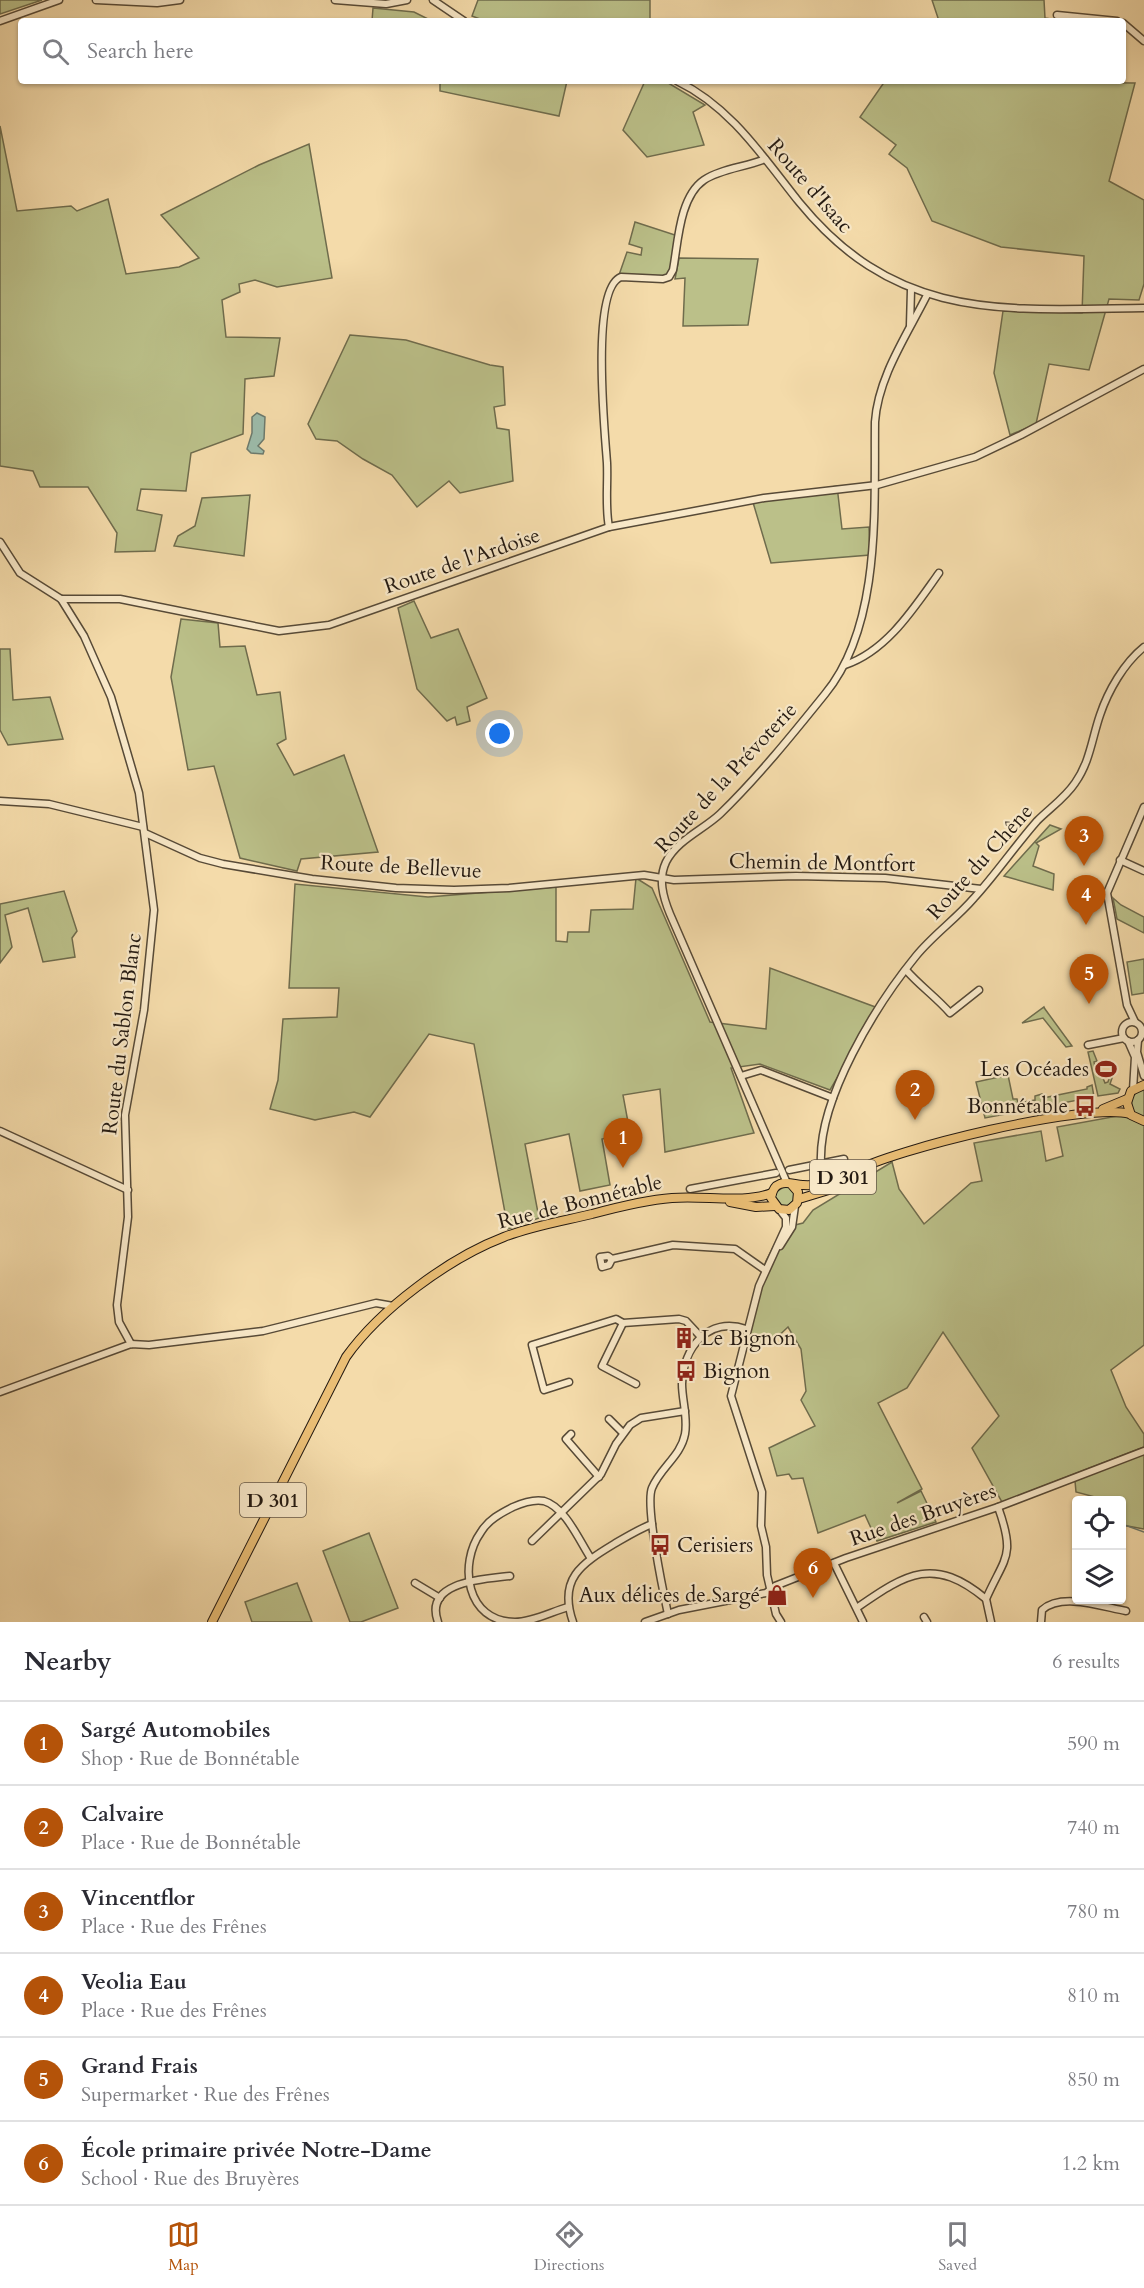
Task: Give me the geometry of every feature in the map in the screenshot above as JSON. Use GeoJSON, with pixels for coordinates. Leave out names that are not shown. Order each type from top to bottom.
{"type":"FeatureCollection","features":[{"type":"Feature","properties":{"kind":"main road"},"geometry":{"type":"LineString","coordinates":[[1142,1122],[1130,1114],[1127,1099],[1133,1090],[1144,1085]]}},
{"type":"Feature","properties":{"kind":"main road","name":"D 301"},"geometry":{"type":"LineString","coordinates":[[1093,1112],[1127,1099]]}},
{"type":"Feature","properties":{"kind":"main road","name":"D 301"},"geometry":{"type":"LineString","coordinates":[[789,1184],[830,1183],[892,1155],[978,1134],[1093,1112],[1119,1111],[1130,1114]]}},
{"type":"Feature","properties":{"kind":"main road","name":"D 301"},"geometry":{"type":"LineString","coordinates":[[797,1202],[832,1189],[892,1155]]}},
{"type":"Feature","properties":{"kind":"main road"},"geometry":{"type":"LineString","coordinates":[[789,1184],[798,1192],[797,1202],[786,1210],[777,1208],[773,1191],[789,1184]]}},
{"type":"Feature","properties":{"kind":"main road","name":"D 301"},"geometry":{"type":"LineString","coordinates":[[691,1193],[746,1199],[773,1191]]}},
{"type":"Feature","properties":{"kind":"main road","name":"D 301"},"geometry":{"type":"LineString","coordinates":[[691,1193],[756,1207],[777,1208]]}},
{"type":"Feature","properties":{"kind":"main road","name":"Rue de Bonnétable"},"geometry":{"type":"LineString","coordinates":[[212,1622],[346,1357],[363,1333],[393,1306],[472,1252],[505,1236],[656,1199],[691,1193]]}},
{"type":"Feature","properties":{"kind":"street"},"geometry":{"type":"LineString","coordinates":[[0,21],[59,0]]}},
{"type":"Feature","properties":{"kind":"street"},"geometry":{"type":"LineString","coordinates":[[96,0],[157,3],[180,0]]}},
{"type":"Feature","properties":{"kind":"street"},"geometry":{"type":"LineString","coordinates":[[335,0],[386,4],[407,0]]}},
{"type":"Feature","properties":{"kind":"street"},"geometry":{"type":"LineString","coordinates":[[433,0],[460,18]]}},
{"type":"Feature","properties":{"kind":"street"},"geometry":{"type":"LineString","coordinates":[[1057,15],[1087,18]]}},
{"type":"Feature","properties":{"kind":"street"},"geometry":{"type":"LineString","coordinates":[[1126,26],[1144,41]]}},
{"type":"Feature","properties":{"kind":"street","name":"Route d'Isaac"},"geometry":{"type":"LineString","coordinates":[[682,84],[716,105],[741,129],[820,227],[844,250],[880,275],[911,290],[982,307],[1144,308]]}},
{"type":"Feature","properties":{"kind":"street"},"geometry":{"type":"LineString","coordinates":[[609,527],[603,414],[602,325],[613,284],[621,277],[663,279],[669,277],[673,270],[685,209],[693,191],[705,179],[765,159]]}},
{"type":"Feature","properties":{"kind":"street","name":"Route de la Prévoterie"},"geometry":{"type":"LineString","coordinates":[[910,326],[911,290]]}},
{"type":"Feature","properties":{"kind":"street","name":"Route de la Prévoterie"},"geometry":{"type":"LineString","coordinates":[[662,878],[667,861],[675,849],[718,816],[736,797],[826,694],[845,665],[857,632],[872,563],[875,422],[879,399],[910,326],[927,295]]}},
{"type":"Feature","properties":{"kind":"street","name":"Route de l'Ardoise"},"geometry":{"type":"LineString","coordinates":[[61,599],[120,599],[279,631],[329,625],[609,527],[764,498],[875,486],[975,457],[1144,369]]}},
{"type":"Feature","properties":{"kind":"street"},"geometry":{"type":"LineString","coordinates":[[0,542],[20,573],[61,599]]}},
{"type":"Feature","properties":{"kind":"street"},"geometry":{"type":"LineString","coordinates":[[845,665],[867,655],[897,628],[939,573]]}},
{"type":"Feature","properties":{"kind":"street","name":"Route du Sablon Blanc"},"geometry":{"type":"LineString","coordinates":[[61,599],[84,636],[111,697],[136,784],[154,910],[144,1011],[125,1115],[124,1145],[128,1216],[117,1305],[119,1322],[131,1344]]}},
{"type":"Feature","properties":{"kind":"street","name":"Route du Chêne"},"geometry":{"type":"LineString","coordinates":[[821,1163],[820,1149],[833,1098],[858,1046],[906,970],[981,889],[1039,820],[1076,782],[1087,760],[1100,715],[1110,692],[1132,658],[1144,647]]}},
{"type":"Feature","properties":{"kind":"street","name":"Route de Bellevue"},"geometry":{"type":"LineString","coordinates":[[0,801],[49,804],[144,830],[200,858],[312,879],[396,888],[454,890],[644,875],[662,878]]}},
{"type":"Feature","properties":{"kind":"street"},"geometry":{"type":"LineString","coordinates":[[1133,1090],[1135,1059],[1126,1040],[1124,1027],[1127,1005],[1107,893],[1144,807]]}},
{"type":"Feature","properties":{"kind":"street"},"geometry":{"type":"LineString","coordinates":[[1120,860],[1144,872]]}},
{"type":"Feature","properties":{"kind":"street","name":"Chemin de Montfort"},"geometry":{"type":"LineString","coordinates":[[662,878],[674,880],[796,876],[885,878],[981,889]]}},
{"type":"Feature","properties":{"kind":"street"},"geometry":{"type":"LineString","coordinates":[[662,878],[663,893],[670,914],[775,1158],[789,1184]]}},
{"type":"Feature","properties":{"kind":"street"},"geometry":{"type":"LineString","coordinates":[[906,970],[920,987],[937,998],[950,1013],[979,990]]}},
{"type":"Feature","properties":{"kind":"street"},"geometry":{"type":"LineString","coordinates":[[1127,1005],[1140,1026],[1141,1037],[1137,1052],[1144,1076]]}},
{"type":"Feature","properties":{"kind":"street"},"geometry":{"type":"LineString","coordinates":[[1104,1041],[1124,1027],[1140,1026]]}},
{"type":"Feature","properties":{"kind":"street"},"geometry":{"type":"LineString","coordinates":[[1088,1045],[1141,1037]]}},
{"type":"Feature","properties":{"kind":"street"},"geometry":{"type":"LineString","coordinates":[[741,1076],[754,1070],[761,1070],[833,1098]]}},
{"type":"Feature","properties":{"kind":"street"},"geometry":{"type":"LineString","coordinates":[[0,1131],[81,1171],[128,1190]]}},
{"type":"Feature","properties":{"kind":"street"},"geometry":{"type":"LineString","coordinates":[[773,1191],[776,1173],[775,1158]]}},
{"type":"Feature","properties":{"kind":"street"},"geometry":{"type":"LineString","coordinates":[[789,1170],[844,1159]]}},
{"type":"Feature","properties":{"kind":"street"},"geometry":{"type":"LineString","coordinates":[[691,1193],[776,1173]]}},
{"type":"Feature","properties":{"kind":"street"},"geometry":{"type":"LineString","coordinates":[[773,1254],[791,1230],[797,1202]]}},
{"type":"Feature","properties":{"kind":"street"},"geometry":{"type":"LineString","coordinates":[[777,1208],[786,1218],[786,1227],[765,1270],[746,1329],[731,1396],[762,1492],[761,1526],[765,1539],[771,1590],[781,1622]]}},
{"type":"Feature","properties":{"kind":"street"},"geometry":{"type":"LineString","coordinates":[[612,1259],[673,1245],[735,1249],[765,1270]]}},
{"type":"Feature","properties":{"kind":"street"},"geometry":{"type":"LineString","coordinates":[[0,1392],[131,1344],[149,1345],[263,1331],[376,1303],[393,1306]]}},
{"type":"Feature","properties":{"kind":"street"},"geometry":{"type":"LineString","coordinates":[[569,1382],[544,1390],[532,1345],[618,1319],[623,1323],[679,1319],[686,1321],[700,1336]]}},
{"type":"Feature","properties":{"kind":"street"},"geometry":{"type":"LineString","coordinates":[[623,1323],[602,1366],[636,1384]]}},
{"type":"Feature","properties":{"kind":"street"},"geometry":{"type":"LineString","coordinates":[[668,1614],[652,1524],[650,1493],[657,1479],[681,1447],[685,1431],[682,1383],[692,1348],[700,1336],[718,1327],[746,1329]]}},
{"type":"Feature","properties":{"kind":"street"},"geometry":{"type":"LineString","coordinates":[[532,1541],[599,1477],[623,1433],[641,1418],[685,1411]]}},
{"type":"Feature","properties":{"kind":"street"},"geometry":{"type":"LineString","coordinates":[[609,1419],[623,1433]]}},
{"type":"Feature","properties":{"kind":"street"},"geometry":{"type":"LineString","coordinates":[[571,1434],[566,1439],[599,1477]]}},
{"type":"Feature","properties":{"kind":"street","name":"Rue des Bruyères"},"geometry":{"type":"LineString","coordinates":[[645,1622],[668,1614],[771,1590],[834,1563],[998,1508],[1144,1451]]}},
{"type":"Feature","properties":{"kind":"street"},"geometry":{"type":"LineString","coordinates":[[568,1607],[521,1621],[505,1620],[476,1603],[469,1582],[469,1557],[475,1540],[492,1520],[511,1509],[532,1501],[543,1501],[555,1507],[561,1514],[590,1557]]}},
{"type":"Feature","properties":{"kind":"street"},"geometry":{"type":"LineString","coordinates":[[991,1622],[986,1599],[1008,1555],[1008,1541],[998,1508]]}},
{"type":"Feature","properties":{"kind":"street"},"geometry":{"type":"LineString","coordinates":[[573,1622],[568,1607],[571,1584],[577,1571],[590,1557],[652,1524]]}},
{"type":"Feature","properties":{"kind":"street"},"geometry":{"type":"LineString","coordinates":[[834,1563],[846,1591],[858,1607],[863,1622]]}},
{"type":"Feature","properties":{"kind":"street"},"geometry":{"type":"LineString","coordinates":[[858,1607],[900,1579],[922,1573],[951,1576],[986,1599]]}},
{"type":"Feature","properties":{"kind":"street"},"geometry":{"type":"LineString","coordinates":[[438,1622],[436,1609],[440,1598],[452,1587],[510,1576]]}},
{"type":"Feature","properties":{"kind":"street"},"geometry":{"type":"LineString","coordinates":[[415,1583],[440,1598]]}},
{"type":"Feature","properties":{"kind":"street"},"geometry":{"type":"LineString","coordinates":[[1041,1622],[1042,1610],[1047,1606],[1070,1602],[1126,1611]]}},
{"type":"Feature","properties":{"kind":"green space"},"geometry":{"type":"Polygon","coordinates":[[[0,0],[42,0],[0,14],[0,0]]]}},
{"type":"Feature","properties":{"kind":"green space"},"geometry":{"type":"Polygon","coordinates":[[[478,0],[650,0],[650,18],[477,18],[472,16],[478,0]]]}},
{"type":"Feature","properties":{"kind":"green space"},"geometry":{"type":"Polygon","coordinates":[[[932,0],[1044,0],[1045,18],[938,18],[932,0]]]}},
{"type":"Feature","properties":{"kind":"green space"},"geometry":{"type":"Polygon","coordinates":[[[373,8],[414,12],[426,18],[372,18],[373,8]]]}},
{"type":"Feature","properties":{"kind":"green space"},"geometry":{"type":"Polygon","coordinates":[[[1135,83],[1109,181],[1144,200],[1144,284],[1139,300],[1109,299],[1089,370],[1049,364],[1036,424],[1010,435],[994,373],[1003,311],[1082,313],[1084,256],[1001,247],[932,221],[907,168],[889,154],[896,145],[860,117],[883,84],[1135,83]]]}},
{"type":"Feature","properties":{"kind":"green space"},"geometry":{"type":"Polygon","coordinates":[[[440,84],[566,84],[559,116],[440,91],[440,84]]]}},
{"type":"Feature","properties":{"kind":"green space"},"geometry":{"type":"Polygon","coordinates":[[[644,84],[670,84],[705,105],[693,112],[704,145],[647,157],[623,130],[644,84]]]}},
{"type":"Feature","properties":{"kind":"green space"},"geometry":{"type":"Polygon","coordinates":[[[0,126],[17,211],[71,206],[77,211],[108,199],[126,274],[179,267],[199,258],[161,215],[259,165],[309,144],[332,278],[277,287],[255,280],[239,284],[240,292],[222,300],[226,337],[280,338],[274,376],[245,379],[243,434],[191,453],[186,491],[141,489],[137,510],[162,515],[155,551],[115,552],[117,533],[88,487],[40,487],[33,471],[0,466],[0,126]]]}},
{"type":"Feature","properties":{"kind":"green space"},"geometry":{"type":"Polygon","coordinates":[[[635,222],[678,236],[670,274],[665,277],[619,275],[627,252],[641,255],[642,248],[629,244],[635,222]]]}},
{"type":"Feature","properties":{"kind":"green space"},"geometry":{"type":"Polygon","coordinates":[[[679,258],[758,259],[748,325],[683,326],[685,278],[675,279],[679,258]]]}},
{"type":"Feature","properties":{"kind":"green space"},"geometry":{"type":"Polygon","coordinates":[[[350,335],[406,340],[503,367],[505,405],[494,407],[497,428],[509,430],[513,481],[460,493],[449,481],[417,507],[392,475],[337,441],[316,439],[308,424],[350,335]]]}},
{"type":"Feature","properties":{"kind":"green space"},"geometry":{"type":"Polygon","coordinates":[[[837,486],[842,529],[869,527],[870,555],[771,563],[752,499],[837,486]]]}},
{"type":"Feature","properties":{"kind":"green space"},"geometry":{"type":"Polygon","coordinates":[[[250,495],[244,556],[174,546],[178,536],[195,526],[202,498],[250,495]]]}},
{"type":"Feature","properties":{"kind":"green space"},"geometry":{"type":"Polygon","coordinates":[[[414,601],[431,638],[458,629],[487,698],[467,707],[470,721],[457,725],[455,717],[447,721],[417,689],[398,608],[414,601]]]}},
{"type":"Feature","properties":{"kind":"green space"},"geometry":{"type":"Polygon","coordinates":[[[181,619],[218,623],[220,647],[245,646],[257,695],[280,692],[286,739],[277,744],[294,775],[344,755],[378,852],[301,859],[297,871],[240,858],[214,766],[188,770],[171,677],[181,619]]]}},
{"type":"Feature","properties":{"kind":"green space"},"geometry":{"type":"Polygon","coordinates":[[[0,649],[10,649],[13,700],[50,697],[63,739],[8,745],[0,730],[0,649]]]}},
{"type":"Feature","properties":{"kind":"green space"},"geometry":{"type":"Polygon","coordinates":[[[1050,825],[1061,829],[1036,843],[1039,846],[1033,866],[1054,874],[1053,890],[1004,876],[1050,825]]]}},
{"type":"Feature","properties":{"kind":"green space"},"geometry":{"type":"Polygon","coordinates":[[[636,878],[652,888],[710,1022],[766,1029],[770,968],[878,1008],[830,1090],[760,1064],[731,1068],[754,1133],[665,1152],[660,1089],[623,1095],[630,1133],[602,1139],[610,1185],[580,1191],[569,1134],[525,1144],[539,1218],[508,1229],[474,1044],[429,1034],[370,1117],[354,1112],[315,1120],[270,1109],[278,1080],[283,1019],[337,1017],[339,988],[289,988],[295,884],[428,897],[556,887],[556,941],[567,942],[568,932],[589,932],[591,910],[633,909],[636,878]]]}},
{"type":"Feature","properties":{"kind":"green space"},"geometry":{"type":"Polygon","coordinates":[[[64,891],[77,931],[72,938],[75,957],[43,962],[28,908],[5,915],[12,947],[0,963],[0,904],[64,891]]]}},
{"type":"Feature","properties":{"kind":"green space"},"geometry":{"type":"Polygon","coordinates":[[[1113,898],[1144,917],[1144,933],[1117,919],[1113,898]]]}},
{"type":"Feature","properties":{"kind":"green space"},"geometry":{"type":"Polygon","coordinates":[[[1144,959],[1144,993],[1132,995],[1127,962],[1144,959]]]}},
{"type":"Feature","properties":{"kind":"green space"},"geometry":{"type":"Polygon","coordinates":[[[1044,1007],[1072,1046],[1066,1047],[1043,1018],[1022,1023],[1044,1007]]]}},
{"type":"Feature","properties":{"kind":"green space"},"geometry":{"type":"Polygon","coordinates":[[[1093,1051],[1097,1061],[1094,1062],[1096,1073],[1101,1073],[1105,1083],[1108,1082],[1113,1065],[1116,1066],[1110,1084],[1120,1089],[1118,1093],[1098,1096],[1088,1052],[1093,1051]]]}},
{"type":"Feature","properties":{"kind":"green space"},"geometry":{"type":"Polygon","coordinates":[[[1008,1075],[1013,1099],[1017,1099],[1018,1103],[1035,1100],[1035,1096],[1042,1094],[1043,1098],[1087,1089],[1092,1085],[1094,1097],[985,1118],[976,1082],[1008,1075]]]}},
{"type":"Feature","properties":{"kind":"green space"},"geometry":{"type":"Polygon","coordinates":[[[1144,1088],[1144,1117],[1133,1113],[1131,1101],[1136,1093],[1144,1088]]]}},
{"type":"Feature","properties":{"kind":"green space"},"geometry":{"type":"Polygon","coordinates":[[[1123,1115],[1144,1125],[1144,1345],[1111,1370],[1126,1407],[1144,1434],[1144,1447],[1002,1502],[972,1448],[999,1416],[943,1332],[907,1388],[878,1403],[922,1489],[897,1503],[921,1491],[936,1522],[877,1541],[865,1515],[818,1533],[803,1478],[792,1479],[789,1474],[777,1476],[769,1448],[815,1426],[801,1400],[806,1391],[801,1349],[788,1327],[766,1343],[755,1344],[741,1340],[766,1261],[783,1228],[803,1223],[813,1210],[892,1162],[899,1189],[924,1224],[971,1183],[982,1181],[974,1143],[1041,1131],[1046,1161],[1063,1156],[1057,1127],[1123,1115]]]}},
{"type":"Feature","properties":{"kind":"green space"},"geometry":{"type":"Polygon","coordinates":[[[787,1185],[793,1188],[796,1198],[786,1208],[776,1204],[774,1193],[787,1185]]]}},
{"type":"Feature","properties":{"kind":"green space"},"geometry":{"type":"Polygon","coordinates":[[[1144,1453],[1144,1529],[1126,1526],[1126,1496],[1091,1496],[1076,1492],[1075,1481],[1144,1453]]]}},
{"type":"Feature","properties":{"kind":"green space"},"geometry":{"type":"Polygon","coordinates":[[[369,1533],[398,1608],[361,1622],[350,1622],[323,1551],[369,1533]]]}},
{"type":"Feature","properties":{"kind":"green space"},"geometry":{"type":"Polygon","coordinates":[[[297,1583],[312,1622],[252,1622],[245,1602],[297,1583]]]}},
{"type":"Feature","properties":{"kind":"shaded area"},"geometry":{"type":"Polygon","coordinates":[[[257,413],[265,417],[264,439],[258,446],[264,451],[263,454],[251,453],[247,449],[252,433],[252,417],[257,413]]]}},
{"type":"Feature","properties":{"kind":"waterway"},"geometry":{"type":"LineString","coordinates":[[1126,1525],[1144,1532]]}},
{"type":"Feature","properties":{"kind":"place","name":"Vincentflor"},"geometry":{"type":"Point","coordinates":[1084,866]}},
{"type":"Feature","properties":{"kind":"place","name":"Veolia Eau"},"geometry":{"type":"Point","coordinates":[1086,925]}},
{"type":"Feature","properties":{"kind":"place","name":"Grand Frais"},"geometry":{"type":"Point","coordinates":[1089,1004]}},
{"type":"Feature","properties":{"kind":"place","name":"Les Océades"},"geometry":{"type":"Point","coordinates":[1106,1069]}},
{"type":"Feature","properties":{"kind":"place","name":"Bonnétable"},"geometry":{"type":"Point","coordinates":[1085,1106]}},
{"type":"Feature","properties":{"kind":"place","name":"Calvaire"},"geometry":{"type":"Point","coordinates":[915,1120]}},
{"type":"Feature","properties":{"kind":"place","name":"Sargé Automobiles"},"geometry":{"type":"Point","coordinates":[623,1168]}},
{"type":"Feature","properties":{"kind":"place","name":"Le Bignon"},"geometry":{"type":"Point","coordinates":[684,1338]}},
{"type":"Feature","properties":{"kind":"place","name":"Bignon"},"geometry":{"type":"Point","coordinates":[686,1371]}},
{"type":"Feature","properties":{"kind":"place","name":"Cerisiers"},"geometry":{"type":"Point","coordinates":[660,1545]}},
{"type":"Feature","properties":{"kind":"place","name":"Aux délices de Sargé"},"geometry":{"type":"Point","coordinates":[777,1595]}},
{"type":"Feature","properties":{"kind":"place","name":"École primaire privée Notre-Dame"},"geometry":{"type":"Point","coordinates":[813,1598]}}]}
